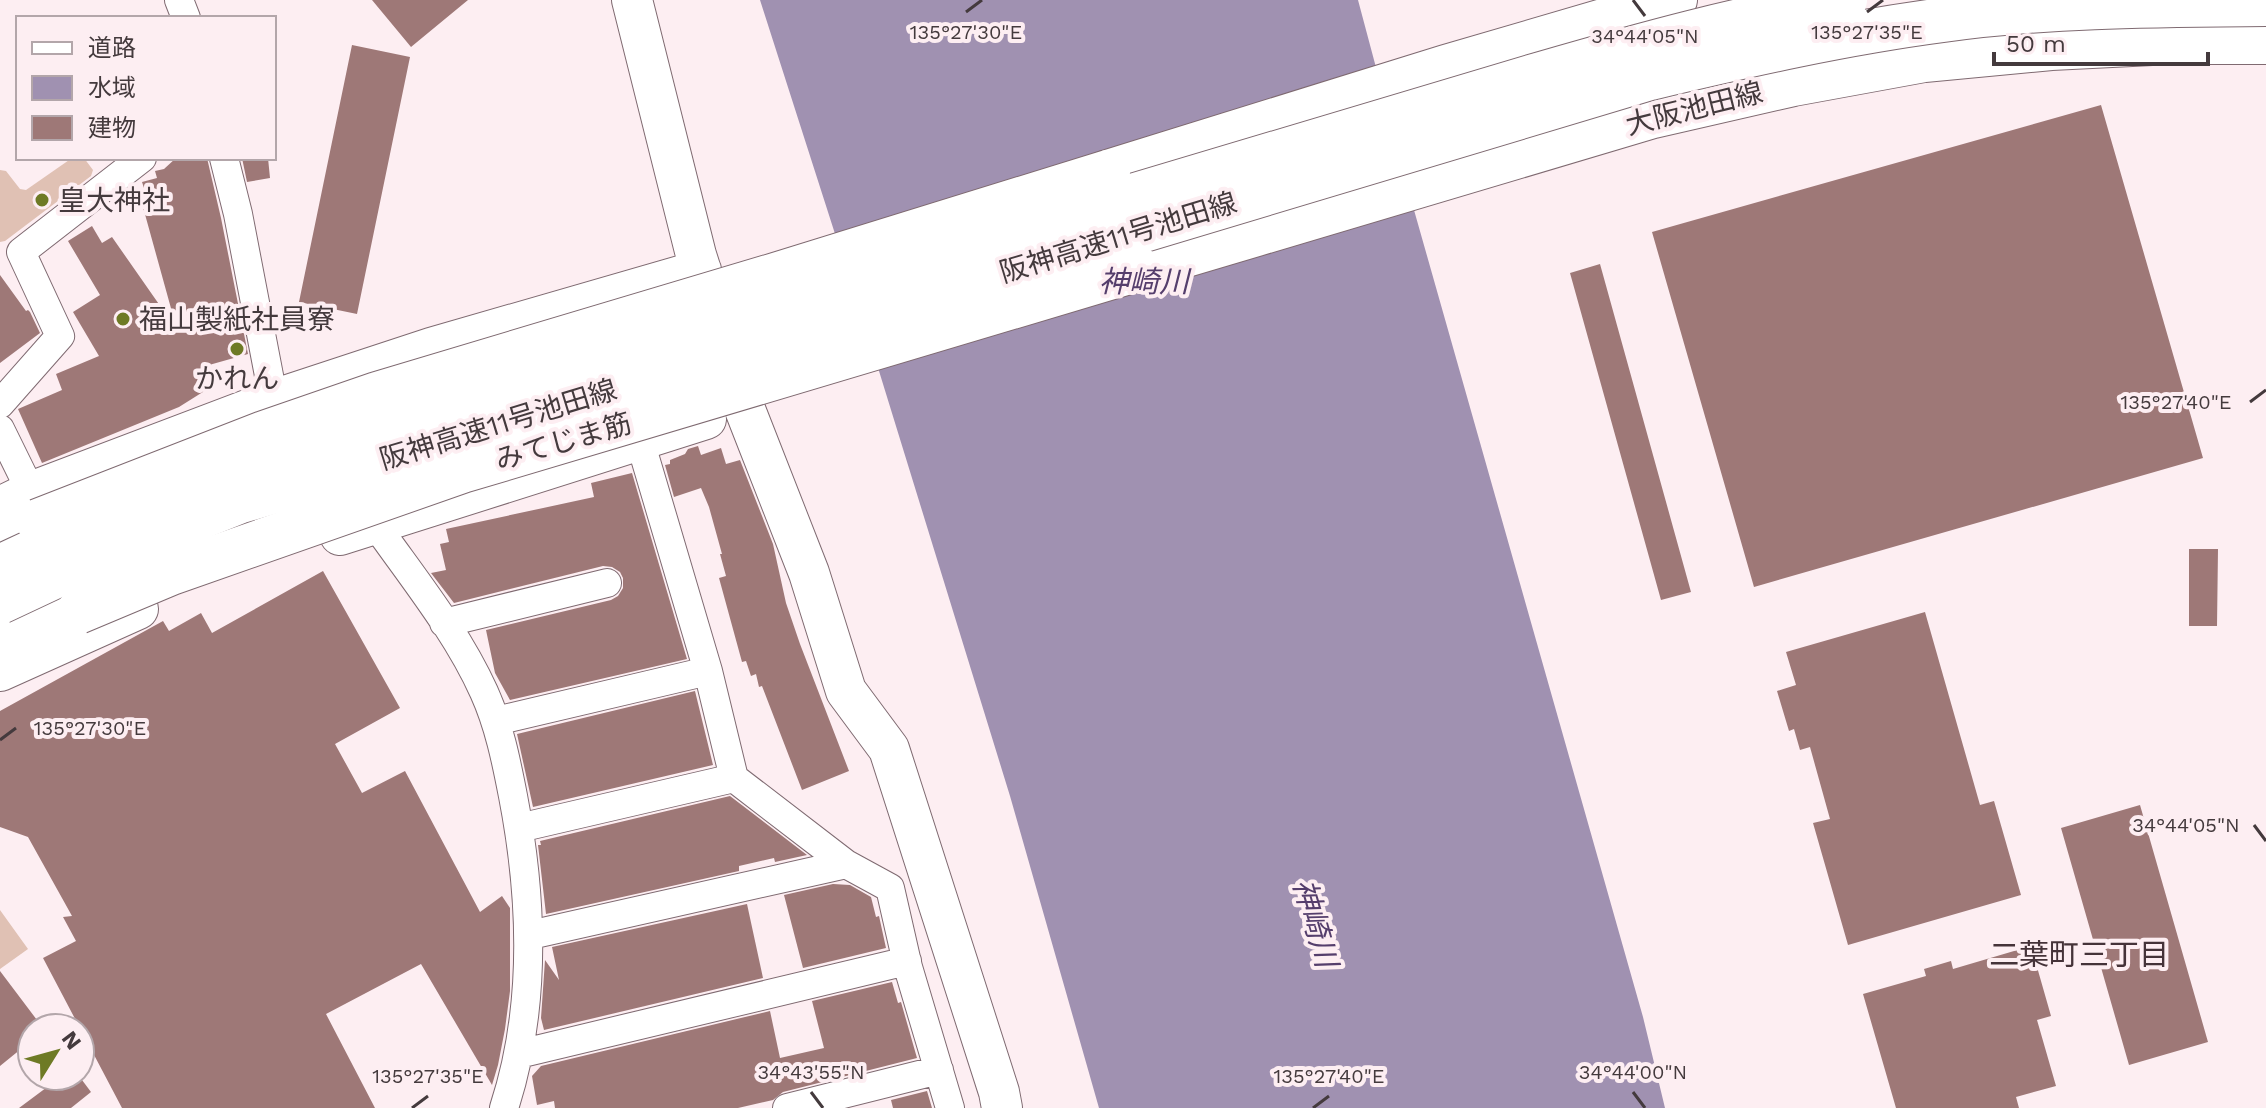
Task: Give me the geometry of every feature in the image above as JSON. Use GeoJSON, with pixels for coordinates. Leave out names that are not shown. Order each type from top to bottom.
{"type":"FeatureCollection","features":[{"type":"Feature","properties":{"kind":"main road"},"geometry":{"type":"LineString","coordinates":[[17,515],[377,394],[745,284],[1446,67],[1675,0]]}},
{"type":"Feature","properties":{"kind":"main road","name":"阪神高速11号池田線"},"geometry":{"type":"LineString","coordinates":[[0,567],[224,472],[481,391],[1554,70],[1741,20],[1845,0]]}},
{"type":"Feature","properties":{"kind":"main road","name":"阪神高速11号池田線"},"geometry":{"type":"LineString","coordinates":[[0,602],[66,571],[238,502],[1650,78],[1753,53],[1944,19],[2133,5],[2266,4]]}},
{"type":"Feature","properties":{"kind":"main road","name":"大阪池田線"},"geometry":{"type":"LineString","coordinates":[[1139,269],[1653,116],[1793,84],[1924,60],[2081,46],[2266,42]]}},
{"type":"Feature","properties":{"kind":"main road","name":"みてじま筋"},"geometry":{"type":"LineString","coordinates":[[0,648],[171,573],[462,471],[1139,269]]}},
{"type":"Feature","properties":{"kind":"street"},"geometry":{"type":"LineString","coordinates":[[632,0],[701,270],[744,407],[809,573],[846,691],[889,749],[1002,1108]]}},
{"type":"Feature","properties":{"kind":"street"},"geometry":{"type":"LineString","coordinates":[[0,404],[60,336],[21,252],[139,160]]}},
{"type":"Feature","properties":{"kind":"street"},"geometry":{"type":"LineString","coordinates":[[224,160],[276,399],[375,524],[444,623],[484,691],[496,721],[519,828],[530,935],[519,1054],[504,1108]]}},
{"type":"Feature","properties":{"kind":"street"},"geometry":{"type":"LineString","coordinates":[[0,429],[17,515],[276,399],[431,348],[701,270]]}},
{"type":"Feature","properties":{"kind":"street"},"geometry":{"type":"LineString","coordinates":[[0,671],[142,607],[247,566],[744,407]]}},
{"type":"Feature","properties":{"kind":"street"},"geometry":{"type":"LineString","coordinates":[[640,441],[708,671],[734,778],[846,864],[890,888],[907,961],[950,1108]]}},
{"type":"Feature","properties":{"kind":"street"},"geometry":{"type":"LineString","coordinates":[[444,623],[607,583]]}},
{"type":"Feature","properties":{"kind":"street"},"geometry":{"type":"LineString","coordinates":[[496,721],[708,671]]}},
{"type":"Feature","properties":{"kind":"street"},"geometry":{"type":"LineString","coordinates":[[519,828],[734,778]]}},
{"type":"Feature","properties":{"kind":"street"},"geometry":{"type":"LineString","coordinates":[[530,935],[846,864]]}},
{"type":"Feature","properties":{"kind":"street"},"geometry":{"type":"LineString","coordinates":[[519,1054],[907,961]]}},
{"type":"Feature","properties":{"kind":"street"},"geometry":{"type":"LineString","coordinates":[[787,1108],[939,1070]]}},
{"type":"Feature","properties":{"kind":"shaded area"},"geometry":{"type":"Polygon","coordinates":[[[69,160],[86,160],[93,170],[91,176],[0,242],[0,170],[6,171],[20,189],[26,190],[69,160]]]}},
{"type":"Feature","properties":{"kind":"shaded area"},"geometry":{"type":"Polygon","coordinates":[[[0,910],[28,949],[0,969],[0,910]]]}},
{"type":"Feature","properties":{"kind":"water","name":"神崎川"},"geometry":{"type":"Polygon","coordinates":[[[760,0],[1358,0],[1414,210],[1643,1017],[1665,1108],[1099,1108],[1010,796],[760,0]]]}},
{"type":"Feature","properties":{"kind":"building"},"geometry":{"type":"Polygon","coordinates":[[[372,0],[468,0],[411,47],[372,0]]]}},
{"type":"Feature","properties":{"kind":"building"},"geometry":{"type":"Polygon","coordinates":[[[352,45],[410,57],[357,314],[299,302],[352,45]]]}},
{"type":"Feature","properties":{"kind":"building"},"geometry":{"type":"Polygon","coordinates":[[[2101,105],[2203,458],[1754,587],[1652,232],[2101,105]]]}},
{"type":"Feature","properties":{"kind":"building"},"geometry":{"type":"Polygon","coordinates":[[[174,160],[207,160],[248,354],[202,367],[214,385],[179,407],[42,463],[18,409],[62,390],[56,374],[99,356],[73,312],[100,295],[68,241],[92,226],[102,243],[112,237],[177,330],[138,189],[144,188],[142,182],[157,178],[155,171],[164,169],[174,160]]]}},
{"type":"Feature","properties":{"kind":"building"},"geometry":{"type":"Polygon","coordinates":[[[242,160],[268,160],[270,178],[247,182],[242,160]]]}},
{"type":"Feature","properties":{"kind":"building"},"geometry":{"type":"Polygon","coordinates":[[[1600,264],[1691,592],[1661,600],[1570,273],[1600,264]]]}},
{"type":"Feature","properties":{"kind":"building"},"geometry":{"type":"Polygon","coordinates":[[[0,275],[26,311],[30,312],[40,333],[0,363],[0,275]]]}},
{"type":"Feature","properties":{"kind":"building"},"geometry":{"type":"Polygon","coordinates":[[[698,446],[701,455],[721,448],[726,464],[740,460],[773,544],[786,603],[800,644],[849,771],[802,790],[762,686],[759,687],[756,674],[751,676],[746,661],[742,662],[719,578],[726,576],[722,554],[701,488],[674,497],[665,465],[698,446]]]}},
{"type":"Feature","properties":{"kind":"building"},"geometry":{"type":"Polygon","coordinates":[[[632,473],[687,659],[510,700],[495,673],[486,630],[611,600],[623,588],[623,578],[612,567],[603,566],[454,603],[431,573],[446,570],[440,544],[449,542],[446,529],[594,497],[591,483],[632,473]]]}},
{"type":"Feature","properties":{"kind":"building"},"geometry":{"type":"Polygon","coordinates":[[[2189,549],[2218,549],[2217,626],[2189,626],[2189,549]]]}},
{"type":"Feature","properties":{"kind":"building"},"geometry":{"type":"Polygon","coordinates":[[[323,571],[400,708],[335,744],[362,793],[405,771],[480,912],[502,896],[510,908],[510,991],[492,1085],[421,964],[326,1014],[375,1108],[122,1108],[96,1059],[96,1012],[71,1012],[43,958],[76,941],[63,917],[72,916],[28,837],[0,827],[0,711],[163,621],[169,631],[201,613],[212,633],[323,571]]]}},
{"type":"Feature","properties":{"kind":"building"},"geometry":{"type":"Polygon","coordinates":[[[1925,612],[1980,805],[1994,801],[2021,895],[1848,945],[1813,823],[1830,819],[1810,747],[1800,750],[1794,729],[1789,731],[1777,691],[1796,685],[1786,652],[1925,612]]]}},
{"type":"Feature","properties":{"kind":"building"},"geometry":{"type":"Polygon","coordinates":[[[695,691],[713,765],[533,807],[517,734],[695,691]]]}},
{"type":"Feature","properties":{"kind":"building"},"geometry":{"type":"Polygon","coordinates":[[[730,796],[807,855],[775,862],[774,858],[739,866],[739,871],[546,914],[540,841],[730,796]]]}},
{"type":"Feature","properties":{"kind":"building"},"geometry":{"type":"Polygon","coordinates":[[[2140,805],[2208,1042],[2129,1065],[2061,828],[2140,805]]]}},
{"type":"Feature","properties":{"kind":"building"},"geometry":{"type":"Polygon","coordinates":[[[833,884],[850,885],[871,897],[886,948],[803,968],[784,895],[833,884]]]}},
{"type":"Feature","properties":{"kind":"building"},"geometry":{"type":"Polygon","coordinates":[[[747,904],[763,978],[544,1030],[541,1018],[545,960],[559,980],[552,947],[747,904]]]}},
{"type":"Feature","properties":{"kind":"building"},"geometry":{"type":"Polygon","coordinates":[[[2031,946],[2051,1016],[2037,1020],[2056,1086],[2016,1097],[2019,1108],[1896,1108],[1863,994],[1926,976],[1924,969],[1951,961],[1953,969],[2031,946]]]}},
{"type":"Feature","properties":{"kind":"building"},"geometry":{"type":"Polygon","coordinates":[[[0,971],[31,1012],[16,1012],[16,1053],[0,1066],[0,971]]]}},
{"type":"Feature","properties":{"kind":"building"},"geometry":{"type":"Polygon","coordinates":[[[892,982],[917,1058],[783,1092],[773,1100],[738,1108],[555,1108],[554,1101],[537,1105],[532,1076],[541,1066],[770,1011],[780,1058],[824,1048],[812,1001],[892,982]]]}},
{"type":"Feature","properties":{"kind":"building"},"geometry":{"type":"Polygon","coordinates":[[[927,1091],[932,1108],[893,1108],[891,1100],[927,1091]]]}},
{"type":"Feature","properties":{"kind":"building"},"geometry":{"type":"Polygon","coordinates":[[[40,1092],[91,1092],[71,1108],[19,1108],[40,1092]]]}},
{"type":"Feature","properties":{"kind":"place","name":"皇大神社"},"geometry":{"type":"Point","coordinates":[42,200]}},
{"type":"Feature","properties":{"kind":"place","name":"福山製紙社員寮"},"geometry":{"type":"Point","coordinates":[123,319]}},
{"type":"Feature","properties":{"kind":"place","name":"かれん"},"geometry":{"type":"Point","coordinates":[237,349]}},
{"type":"Feature","properties":{"kind":"district","name":"二葉町三丁目"},"geometry":{"type":"Point","coordinates":[2079,955]}}]}
